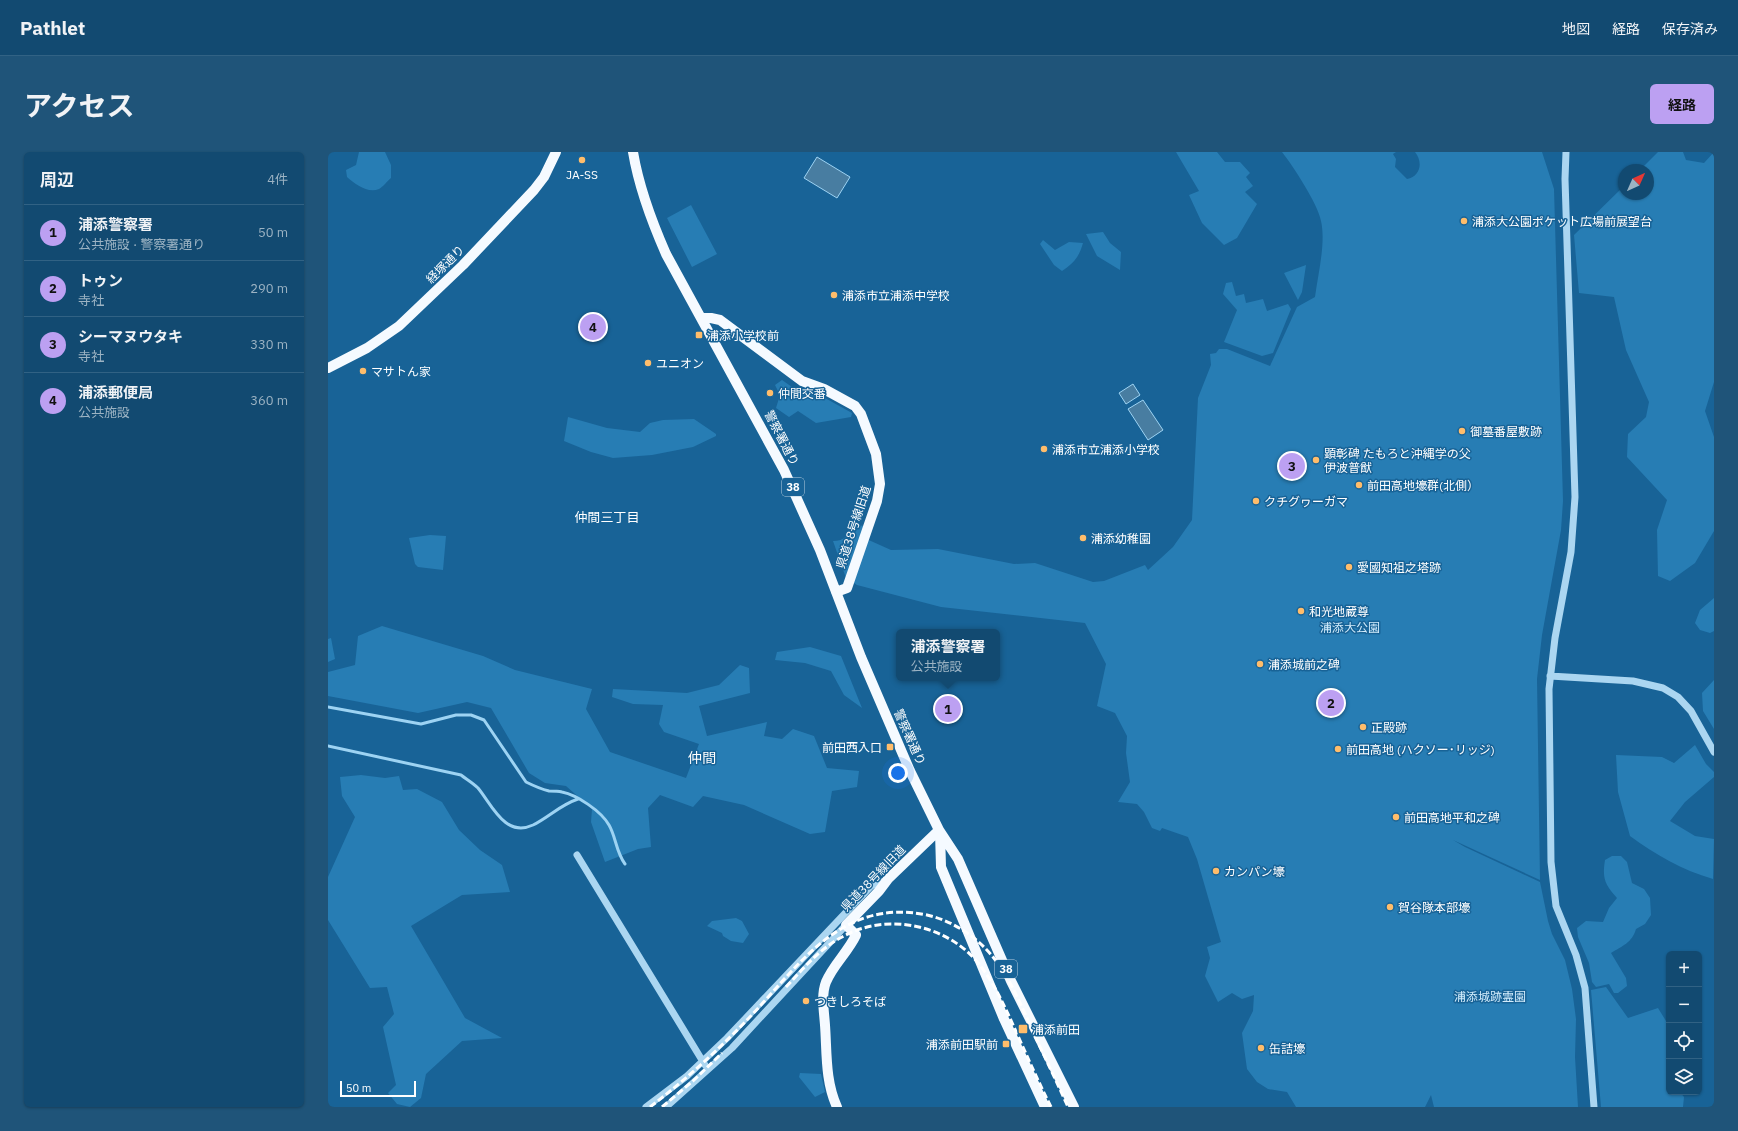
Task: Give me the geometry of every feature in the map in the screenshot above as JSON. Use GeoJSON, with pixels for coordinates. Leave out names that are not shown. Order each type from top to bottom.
{"type":"FeatureCollection","features":[{"type":"Feature","properties":{"kind":"main road","name":"経塚通り"},"geometry":{"type":"LineString","coordinates":[[328,368],[373,344],[395,329],[414,312],[463,265],[534,190],[544,177],[556,152]]}},
{"type":"Feature","properties":{"kind":"main road","name":"警察署通り"},"geometry":{"type":"LineString","coordinates":[[633,152],[642,194],[652,223],[666,254],[703,318],[784,470],[820,550],[861,657],[913,777],[940,830],[958,859],[1011,981],[1074,1107]]}},
{"type":"Feature","properties":{"kind":"main road","name":"県道38号線旧道"},"geometry":{"type":"LineString","coordinates":[[703,318],[720,320],[802,381],[824,389],[855,406],[861,414],[876,454],[880,484],[878,501],[847,588],[836,592]]}},
{"type":"Feature","properties":{"kind":"main road","name":"警察署通り"},"geometry":{"type":"LineString","coordinates":[[940,830],[941,867],[1004,1019],[1045,1107]]}},
{"type":"Feature","properties":{"kind":"main road","name":"県道38号線旧道"},"geometry":{"type":"LineString","coordinates":[[836,1107],[830,1088],[827,1067],[823,992],[826,981],[851,945],[856,935],[846,925],[879,891],[885,881],[940,830]]}},
{"type":"Feature","properties":{"kind":"street"},"geometry":{"type":"LineString","coordinates":[[1566,152],[1565,179],[1573,405],[1574,516],[1571,552],[1554,644],[1550,676],[1551,874],[1559,916],[1576,955],[1585,988],[1594,1107]]}},
{"type":"Feature","properties":{"kind":"street"},"geometry":{"type":"LineString","coordinates":[[1550,676],[1633,681],[1663,688],[1678,698],[1691,711],[1714,752]]}},
{"type":"Feature","properties":{"kind":"street"},"geometry":{"type":"LineString","coordinates":[[577,855],[708,1070]]}},
{"type":"Feature","properties":{"kind":"street"},"geometry":{"type":"LineString","coordinates":[[646,1107],[678,1083],[738,1026],[871,886],[885,881]]}},
{"type":"Feature","properties":{"kind":"street"},"geometry":{"type":"LineString","coordinates":[[666,1107],[708,1070],[742,1037],[846,925]]}},
{"type":"Feature","properties":{"kind":"green space"},"geometry":{"type":"Polygon","coordinates":[[[359,152],[385,152],[391,165],[391,178],[379,189],[366,189],[347,177],[346,170],[356,165],[359,152]]]}},
{"type":"Feature","properties":{"kind":"green space"},"geometry":{"type":"Polygon","coordinates":[[[1176,152],[1217,152],[1225,162],[1240,162],[1250,173],[1246,177],[1253,186],[1245,192],[1257,204],[1237,238],[1224,245],[1202,223],[1189,195],[1199,191],[1176,152]]]}},
{"type":"Feature","properties":{"kind":"green space","name":"浦添大公園"},"geometry":{"type":"Polygon","coordinates":[[[1282,152],[1396,152],[1393,154],[1396,159],[1395,167],[1407,179],[1418,172],[1420,164],[1418,156],[1415,152],[1542,152],[1554,189],[1563,501],[1561,530],[1542,635],[1537,679],[1540,880],[1453,840],[1540,882],[1548,921],[1552,934],[1565,960],[1572,989],[1576,1019],[1575,1057],[1578,1107],[1434,1107],[1431,1095],[1425,1107],[1296,1107],[1287,1092],[1268,1089],[1257,1082],[1247,1069],[1242,1033],[1253,1011],[1254,995],[1242,999],[1232,993],[1218,1002],[1205,976],[1210,958],[1207,947],[1221,942],[1197,859],[1188,837],[1162,828],[1160,831],[1152,828],[1144,812],[1137,804],[1118,802],[1130,782],[1126,753],[1127,736],[1115,713],[1097,706],[1106,664],[1085,623],[941,607],[857,585],[846,578],[833,541],[846,537],[851,532],[854,525],[866,526],[862,537],[891,550],[938,549],[1014,564],[1035,563],[1093,582],[1104,581],[1145,565],[1148,570],[1173,547],[1192,520],[1198,398],[1211,365],[1210,354],[1216,353],[1219,349],[1227,349],[1270,366],[1297,307],[1315,297],[1323,239],[1321,221],[1310,195],[1282,152]]]}},
{"type":"Feature","properties":{"kind":"green space"},"geometry":{"type":"Polygon","coordinates":[[[1658,152],[1683,152],[1686,160],[1704,163],[1714,152],[1714,382],[1705,411],[1714,437],[1714,531],[1695,563],[1670,581],[1658,576],[1657,530],[1667,500],[1627,457],[1628,434],[1646,417],[1649,402],[1626,350],[1614,297],[1579,293],[1574,235],[1618,192],[1618,200],[1654,200],[1654,164],[1646,164],[1658,152]]]}},
{"type":"Feature","properties":{"kind":"green space"},"geometry":{"type":"Polygon","coordinates":[[[691,205],[717,254],[692,267],[667,218],[691,205]]]}},
{"type":"Feature","properties":{"kind":"green space"},"geometry":{"type":"Polygon","coordinates":[[[1103,232],[1110,243],[1121,252],[1120,270],[1097,256],[1086,234],[1103,232]]]}},
{"type":"Feature","properties":{"kind":"green space"},"geometry":{"type":"Polygon","coordinates":[[[1043,240],[1055,250],[1069,242],[1083,243],[1076,259],[1062,271],[1054,265],[1040,244],[1043,240]]]}},
{"type":"Feature","properties":{"kind":"green space"},"geometry":{"type":"Polygon","coordinates":[[[1306,265],[1302,292],[1298,300],[1284,273],[1306,265]]]}},
{"type":"Feature","properties":{"kind":"green space"},"geometry":{"type":"Polygon","coordinates":[[[1232,282],[1236,296],[1244,294],[1246,303],[1263,299],[1267,311],[1288,304],[1291,309],[1273,353],[1262,356],[1224,342],[1237,310],[1223,294],[1226,283],[1232,282]]]}},
{"type":"Feature","properties":{"kind":"green space"},"geometry":{"type":"Polygon","coordinates":[[[782,380],[792,387],[816,393],[852,413],[851,417],[816,423],[798,411],[789,417],[776,408],[780,395],[775,385],[782,380]]]}},
{"type":"Feature","properties":{"kind":"green space"},"geometry":{"type":"Polygon","coordinates":[[[568,417],[607,428],[640,432],[650,423],[663,420],[694,419],[716,434],[716,436],[693,447],[652,455],[613,458],[591,452],[564,441],[568,417]]]}},
{"type":"Feature","properties":{"kind":"green space"},"geometry":{"type":"Polygon","coordinates":[[[430,535],[446,536],[443,570],[418,567],[415,564],[409,538],[430,535]]]}},
{"type":"Feature","properties":{"kind":"green space"},"geometry":{"type":"Polygon","coordinates":[[[1714,598],[1714,631],[1710,633],[1700,630],[1695,623],[1700,610],[1714,598]]]}},
{"type":"Feature","properties":{"kind":"green space"},"geometry":{"type":"Polygon","coordinates":[[[382,626],[483,656],[515,670],[592,689],[586,709],[610,752],[686,778],[699,744],[664,732],[659,724],[663,705],[633,704],[612,697],[613,689],[687,693],[719,685],[740,665],[749,668],[750,693],[699,706],[707,736],[767,722],[764,736],[782,739],[793,729],[814,736],[827,768],[859,771],[857,787],[832,791],[825,832],[810,834],[744,805],[703,796],[693,807],[660,795],[648,808],[651,847],[638,849],[605,862],[591,822],[592,809],[566,786],[545,783],[529,773],[491,708],[467,702],[418,713],[328,696],[328,672],[355,665],[358,636],[382,626]]]}},
{"type":"Feature","properties":{"kind":"green space"},"geometry":{"type":"Polygon","coordinates":[[[331,638],[335,659],[328,662],[328,639],[331,638]]]}},
{"type":"Feature","properties":{"kind":"green space"},"geometry":{"type":"Polygon","coordinates":[[[810,647],[841,656],[862,708],[844,695],[831,671],[805,663],[775,660],[777,652],[810,647]]]}},
{"type":"Feature","properties":{"kind":"green space"},"geometry":{"type":"Polygon","coordinates":[[[1714,680],[1714,729],[1703,711],[1702,693],[1714,680]]]}},
{"type":"Feature","properties":{"kind":"green space"},"geometry":{"type":"Polygon","coordinates":[[[1695,745],[1706,764],[1714,772],[1714,777],[1685,802],[1670,821],[1695,836],[1714,839],[1713,879],[1670,861],[1630,836],[1618,792],[1616,755],[1662,757],[1674,763],[1695,745]]]}},
{"type":"Feature","properties":{"kind":"green space"},"geometry":{"type":"Polygon","coordinates":[[[361,775],[385,778],[399,776],[403,790],[417,789],[442,802],[459,830],[480,850],[502,865],[510,892],[462,895],[411,926],[465,1018],[502,1038],[462,1041],[426,1074],[421,1098],[410,1107],[397,1104],[388,1093],[396,1085],[383,1027],[394,1014],[387,987],[370,988],[328,920],[328,877],[355,817],[342,796],[340,777],[361,775]]]}},
{"type":"Feature","properties":{"kind":"green space"},"geometry":{"type":"Polygon","coordinates":[[[1612,856],[1621,856],[1627,862],[1632,883],[1644,889],[1650,898],[1651,915],[1645,924],[1636,929],[1629,941],[1611,953],[1626,978],[1627,986],[1618,993],[1614,993],[1609,984],[1596,987],[1592,982],[1589,963],[1578,937],[1577,928],[1586,921],[1603,922],[1609,908],[1617,898],[1607,885],[1604,877],[1605,860],[1612,856]]]}},
{"type":"Feature","properties":{"kind":"green space"},"geometry":{"type":"Polygon","coordinates":[[[736,918],[742,921],[749,934],[743,943],[731,941],[723,936],[722,933],[707,926],[712,921],[736,918]]]}},
{"type":"Feature","properties":{"kind":"green space"},"geometry":{"type":"Polygon","coordinates":[[[1606,987],[1628,1018],[1658,1008],[1666,1021],[1666,1095],[1682,1095],[1684,1097],[1683,1107],[1601,1107],[1591,990],[1606,987]]]}},
{"type":"Feature","properties":{"kind":"green space"},"geometry":{"type":"Polygon","coordinates":[[[800,1073],[821,1074],[825,1092],[815,1097],[799,1077],[800,1073]]]}},
{"type":"Feature","properties":{"kind":"shaded area"},"geometry":{"type":"Polygon","coordinates":[[[817,157],[850,177],[837,198],[804,178],[817,157]]]}},
{"type":"Feature","properties":{"kind":"shaded area"},"geometry":{"type":"Polygon","coordinates":[[[1133,384],[1140,395],[1126,404],[1119,393],[1133,384]]]}},
{"type":"Feature","properties":{"kind":"shaded area"},"geometry":{"type":"Polygon","coordinates":[[[1143,400],[1163,430],[1148,440],[1128,409],[1143,400]]]}},
{"type":"Feature","properties":{"kind":"waterway"},"geometry":{"type":"LineString","coordinates":[[328,707],[421,724],[456,715],[471,715],[484,720],[526,782],[549,791],[557,791],[575,796],[600,814],[609,825],[620,855],[625,864]]}},
{"type":"Feature","properties":{"kind":"waterway"},"geometry":{"type":"LineString","coordinates":[[328,746],[461,775],[478,788],[500,818],[515,827],[523,828],[533,825],[566,804],[578,799]]}},
{"type":"Feature","properties":{"kind":"railway"},"geometry":{"type":"LineString","coordinates":[[650,1107],[687,1077],[722,1045],[783,980],[823,942],[845,927],[869,917],[896,912],[927,915],[947,922],[966,932],[990,953],[1015,993],[1068,1107]]}},
{"type":"Feature","properties":{"kind":"railway"},"geometry":{"type":"LineString","coordinates":[[786,987],[826,947],[859,929],[877,925],[896,924],[915,926],[933,931],[950,939],[966,950],[984,971],[1002,1002],[1051,1107]]}},
{"type":"Feature","properties":{"kind":"railway"},"geometry":{"type":"LineString","coordinates":[[662,1107],[693,1081],[722,1053]]}},
{"type":"Feature","properties":{"kind":"place","name":"JA-SS"},"geometry":{"type":"Point","coordinates":[582,160]}},
{"type":"Feature","properties":{"kind":"place","name":"浦添大公園ポケット広場前展望台"},"geometry":{"type":"Point","coordinates":[1464,221]}},
{"type":"Feature","properties":{"kind":"place","name":"浦添市立浦添中学校"},"geometry":{"type":"Point","coordinates":[834,295]}},
{"type":"Feature","properties":{"kind":"place","name":"浦添郵便局"},"geometry":{"type":"Point","coordinates":[593,327]}},
{"type":"Feature","properties":{"kind":"place","name":"浦添小学校前"},"geometry":{"type":"Point","coordinates":[699,335]}},
{"type":"Feature","properties":{"kind":"place","name":"ユニオン"},"geometry":{"type":"Point","coordinates":[648,363]}},
{"type":"Feature","properties":{"kind":"place","name":"マサトん家"},"geometry":{"type":"Point","coordinates":[363,371]}},
{"type":"Feature","properties":{"kind":"place","name":"仲間交番"},"geometry":{"type":"Point","coordinates":[770,393]}},
{"type":"Feature","properties":{"kind":"place","name":"御墓番屋敷跡"},"geometry":{"type":"Point","coordinates":[1462,431]}},
{"type":"Feature","properties":{"kind":"place","name":"浦添市立浦添小学校"},"geometry":{"type":"Point","coordinates":[1044,449]}},
{"type":"Feature","properties":{"kind":"place","name":"顕彰碑 たもろと沖縄学の父 伊波普猷"},"geometry":{"type":"Point","coordinates":[1316,460]}},
{"type":"Feature","properties":{"kind":"place","name":"シーマヌウタキ"},"geometry":{"type":"Point","coordinates":[1292,466]}},
{"type":"Feature","properties":{"kind":"place","name":"前田高地壕群(北側）"},"geometry":{"type":"Point","coordinates":[1359,485]}},
{"type":"Feature","properties":{"kind":"place","name":"クチグヮーガマ"},"geometry":{"type":"Point","coordinates":[1256,501]}},
{"type":"Feature","properties":{"kind":"place","name":"浦添幼稚園"},"geometry":{"type":"Point","coordinates":[1083,538]}},
{"type":"Feature","properties":{"kind":"place","name":"愛國知祖之塔跡"},"geometry":{"type":"Point","coordinates":[1349,567]}},
{"type":"Feature","properties":{"kind":"place","name":"和光地蔵尊"},"geometry":{"type":"Point","coordinates":[1301,611]}},
{"type":"Feature","properties":{"kind":"place","name":"浦添城前之碑"},"geometry":{"type":"Point","coordinates":[1260,664]}},
{"type":"Feature","properties":{"kind":"place","name":"トゥン"},"geometry":{"type":"Point","coordinates":[1331,703]}},
{"type":"Feature","properties":{"kind":"place","name":"浦添警察署"},"geometry":{"type":"Point","coordinates":[948,709]}},
{"type":"Feature","properties":{"kind":"place","name":"正殿跡"},"geometry":{"type":"Point","coordinates":[1363,727]}},
{"type":"Feature","properties":{"kind":"place","name":"前田西入口"},"geometry":{"type":"Point","coordinates":[890,747]}},
{"type":"Feature","properties":{"kind":"place","name":"前田高地 (ハクソー･リッジ)"},"geometry":{"type":"Point","coordinates":[1338,749]}},
{"type":"Feature","properties":{"kind":"place","name":"前田高地平和之碑"},"geometry":{"type":"Point","coordinates":[1396,817]}},
{"type":"Feature","properties":{"kind":"place","name":"カンパン壕"},"geometry":{"type":"Point","coordinates":[1216,871]}},
{"type":"Feature","properties":{"kind":"place","name":"賀谷隊本部壕"},"geometry":{"type":"Point","coordinates":[1390,907]}},
{"type":"Feature","properties":{"kind":"place","name":"つきしろそば"},"geometry":{"type":"Point","coordinates":[806,1001]}},
{"type":"Feature","properties":{"kind":"place","name":"浦添前田"},"geometry":{"type":"Point","coordinates":[1023,1029]}},
{"type":"Feature","properties":{"kind":"place","name":"浦添前田駅前"},"geometry":{"type":"Point","coordinates":[1006,1044]}},
{"type":"Feature","properties":{"kind":"place","name":"缶詰壕"},"geometry":{"type":"Point","coordinates":[1261,1048]}},
{"type":"Feature","properties":{"kind":"district","name":"仲間三丁目"},"geometry":{"type":"Point","coordinates":[607,517]}},
{"type":"Feature","properties":{"kind":"district","name":"仲間"},"geometry":{"type":"Point","coordinates":[702,758]}},
{"type":"Feature","properties":{"kind":"park label","name":"浦添城跡霊園"},"geometry":{"type":"Point","coordinates":[1490,996]}}]}
